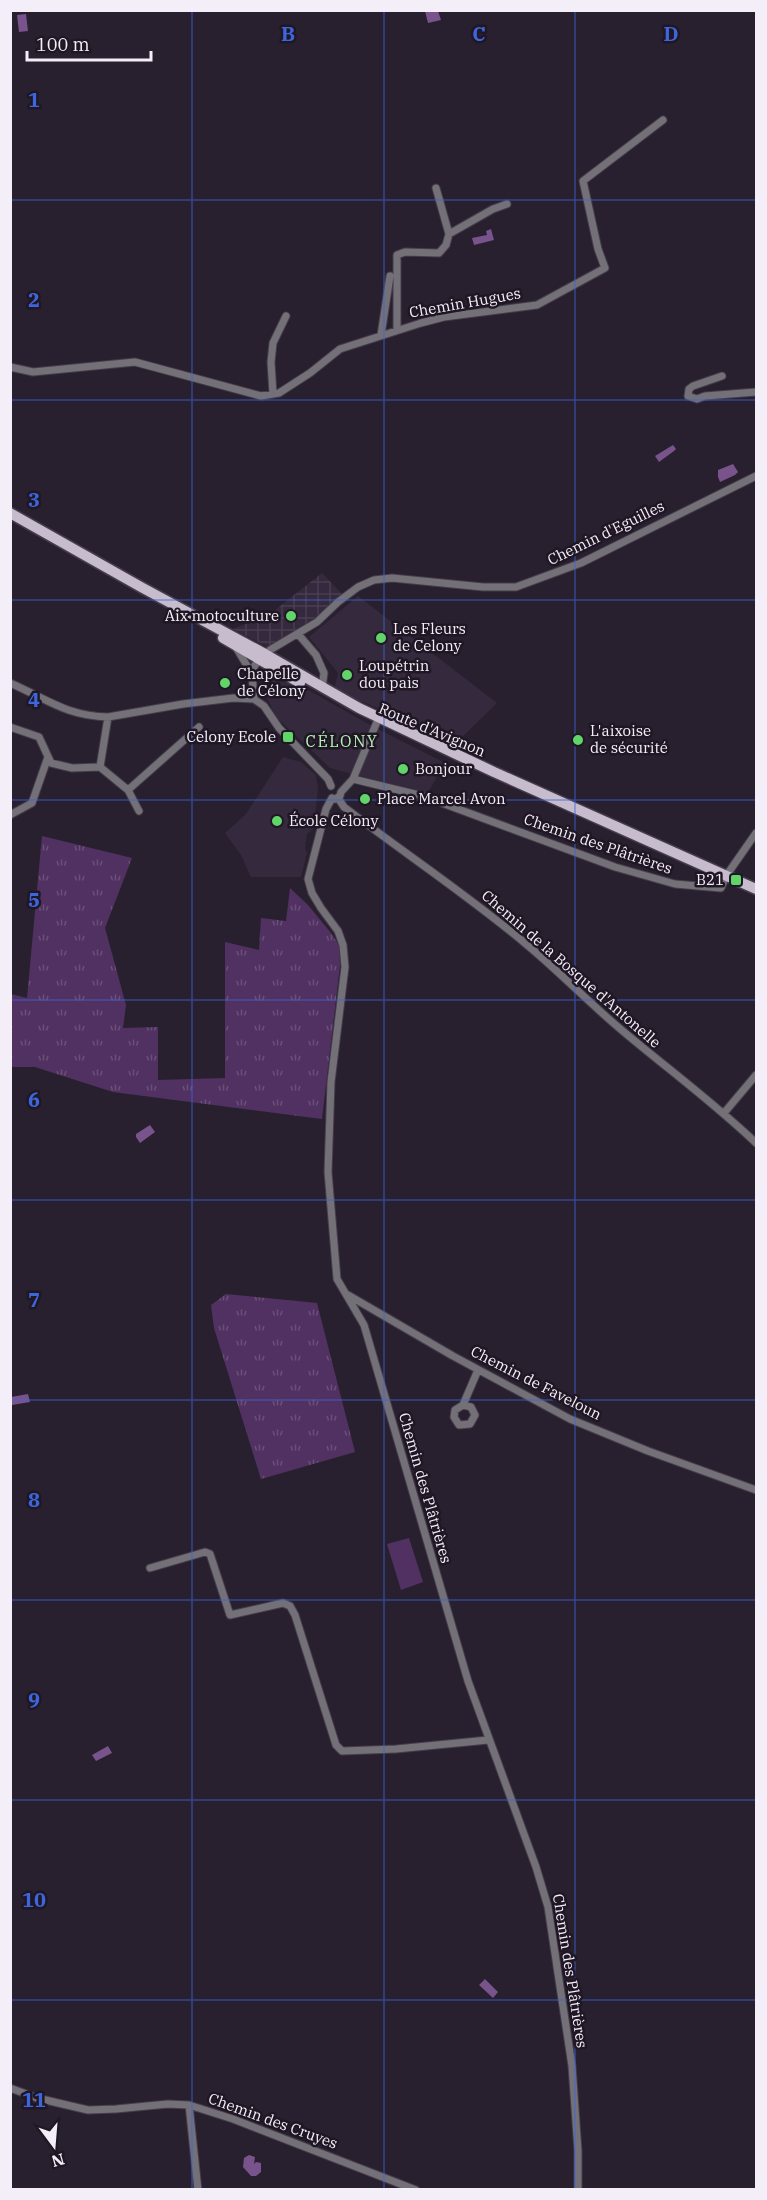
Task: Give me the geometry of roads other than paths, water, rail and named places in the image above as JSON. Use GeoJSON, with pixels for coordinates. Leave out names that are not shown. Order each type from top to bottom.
{"type":"FeatureCollection","features":[{"type":"Feature","properties":{"kind":"main road","name":"Route d'Avignon"},"geometry":{"type":"LineString","coordinates":[[10,513],[378,720]]}},
{"type":"Feature","properties":{"kind":"main road","name":"Route d'Avignon"},"geometry":{"type":"LineString","coordinates":[[141,587],[232,644],[263,657],[340,706],[378,720],[756,889]]}},
{"type":"Feature","properties":{"kind":"street","name":"Chemin Hugues"},"geometry":{"type":"LineString","coordinates":[[273,394],[279,393],[310,373],[340,349],[444,317],[537,305],[605,268],[598,249],[583,181],[663,120]]}},
{"type":"Feature","properties":{"kind":"street"},"geometry":{"type":"LineString","coordinates":[[397,330],[398,255],[405,252],[439,253],[446,245],[449,234],[436,188]]}},
{"type":"Feature","properties":{"kind":"street"},"geometry":{"type":"LineString","coordinates":[[449,234],[507,204]]}},
{"type":"Feature","properties":{"kind":"street"},"geometry":{"type":"LineString","coordinates":[[381,335],[390,276]]}},
{"type":"Feature","properties":{"kind":"street"},"geometry":{"type":"LineString","coordinates":[[10,367],[33,372],[135,362],[261,396],[273,394],[271,362],[273,342],[286,316]]}},
{"type":"Feature","properties":{"kind":"street"},"geometry":{"type":"LineString","coordinates":[[722,375],[693,386],[689,389],[688,396],[697,399],[705,396],[756,392]]}},
{"type":"Feature","properties":{"kind":"street","name":"Chemin d'Eguilles"},"geometry":{"type":"LineString","coordinates":[[263,657],[317,622],[358,587],[374,580],[392,578],[483,587],[516,587],[581,563],[756,476]]}},
{"type":"Feature","properties":{"kind":"street"},"geometry":{"type":"LineString","coordinates":[[298,634],[316,655],[324,673],[322,688]]}},
{"type":"Feature","properties":{"kind":"street"},"geometry":{"type":"LineString","coordinates":[[232,644],[240,652],[252,674]]}},
{"type":"Feature","properties":{"kind":"street"},"geometry":{"type":"LineString","coordinates":[[254,699],[252,674],[255,665],[263,657]]}},
{"type":"Feature","properties":{"kind":"street"},"geometry":{"type":"LineString","coordinates":[[10,683],[60,708],[91,716],[108,717],[212,701],[254,699],[264,706],[279,728],[323,774],[331,786],[328,794],[337,796],[353,779],[378,720]]}},
{"type":"Feature","properties":{"kind":"street"},"geometry":{"type":"LineString","coordinates":[[100,767],[108,717]]}},
{"type":"Feature","properties":{"kind":"street"},"geometry":{"type":"LineString","coordinates":[[128,790],[199,727]]}},
{"type":"Feature","properties":{"kind":"street"},"geometry":{"type":"LineString","coordinates":[[10,728],[39,737],[51,763],[72,768],[100,767],[128,790],[139,811]]}},
{"type":"Feature","properties":{"kind":"street"},"geometry":{"type":"LineString","coordinates":[[10,815],[32,803],[48,757]]}},
{"type":"Feature","properties":{"kind":"street","name":"Chemin des Plâtrières"},"geometry":{"type":"LineString","coordinates":[[353,779],[423,796],[615,867],[675,884],[721,888],[726,876]]}},
{"type":"Feature","properties":{"kind":"street","name":"Chemin de la Bosque d'Antonelle"},"geometry":{"type":"LineString","coordinates":[[331,786],[338,786],[337,796],[344,807],[526,944],[602,1014],[724,1113],[756,1143]]}},
{"type":"Feature","properties":{"kind":"street","name":"Chemin des Plâtrières"},"geometry":{"type":"LineString","coordinates":[[337,796],[326,810],[308,879],[321,908],[338,931],[345,967],[331,1082],[328,1172],[337,1279],[364,1325],[468,1681],[536,1867],[548,1908],[572,2066],[578,2151],[578,2190]]}},
{"type":"Feature","properties":{"kind":"street"},"geometry":{"type":"LineString","coordinates":[[726,876],[756,833]]}},
{"type":"Feature","properties":{"kind":"street"},"geometry":{"type":"LineString","coordinates":[[724,1113],[756,1076]]}},
{"type":"Feature","properties":{"kind":"street","name":"Chemin de Faveloun"},"geometry":{"type":"LineString","coordinates":[[346,1294],[478,1370],[570,1419],[756,1490]]}},
{"type":"Feature","properties":{"kind":"street"},"geometry":{"type":"LineString","coordinates":[[463,1405],[478,1370]]}},
{"type":"Feature","properties":{"kind":"street"},"geometry":{"type":"LineString","coordinates":[[150,1568],[204,1552],[210,1554],[230,1615],[283,1603],[290,1606],[295,1615],[336,1745],[342,1751],[396,1749],[488,1740]]}},
{"type":"Feature","properties":{"kind":"street","name":"Chemin des Cruyes"},"geometry":{"type":"LineString","coordinates":[[10,2088],[38,2098],[88,2110],[168,2104],[189,2105],[234,2119],[416,2190]]}},
{"type":"Feature","properties":{"kind":"street"},"geometry":{"type":"LineString","coordinates":[[189,2105],[198,2190]]}},
{"type":"Feature","properties":{"kind":"place","name":"Aix motoculture"},"geometry":{"type":"Point","coordinates":[291,616]}},
{"type":"Feature","properties":{"kind":"place","name":"Les Fleurs de Celony"},"geometry":{"type":"Point","coordinates":[381,638]}},
{"type":"Feature","properties":{"kind":"place","name":"Loupétrin dou paìs"},"geometry":{"type":"Point","coordinates":[347,675]}},
{"type":"Feature","properties":{"kind":"place","name":"Chapelle de Célony"},"geometry":{"type":"Point","coordinates":[225,683]}},
{"type":"Feature","properties":{"kind":"place","name":"Celony Ecole"},"geometry":{"type":"Point","coordinates":[288,737]}},
{"type":"Feature","properties":{"kind":"place","name":"L'aixoise de sécurité"},"geometry":{"type":"Point","coordinates":[578,740]}},
{"type":"Feature","properties":{"kind":"place","name":"Bonjour"},"geometry":{"type":"Point","coordinates":[403,769]}},
{"type":"Feature","properties":{"kind":"place","name":"Place Marcel Avon"},"geometry":{"type":"Point","coordinates":[365,799]}},
{"type":"Feature","properties":{"kind":"place","name":"École Célony"},"geometry":{"type":"Point","coordinates":[277,821]}},
{"type":"Feature","properties":{"kind":"place","name":"B21"},"geometry":{"type":"Point","coordinates":[736,880]}},
{"type":"Feature","properties":{"kind":"district","name":"CÉLONY"},"geometry":{"type":"Point","coordinates":[342,741]}}]}
